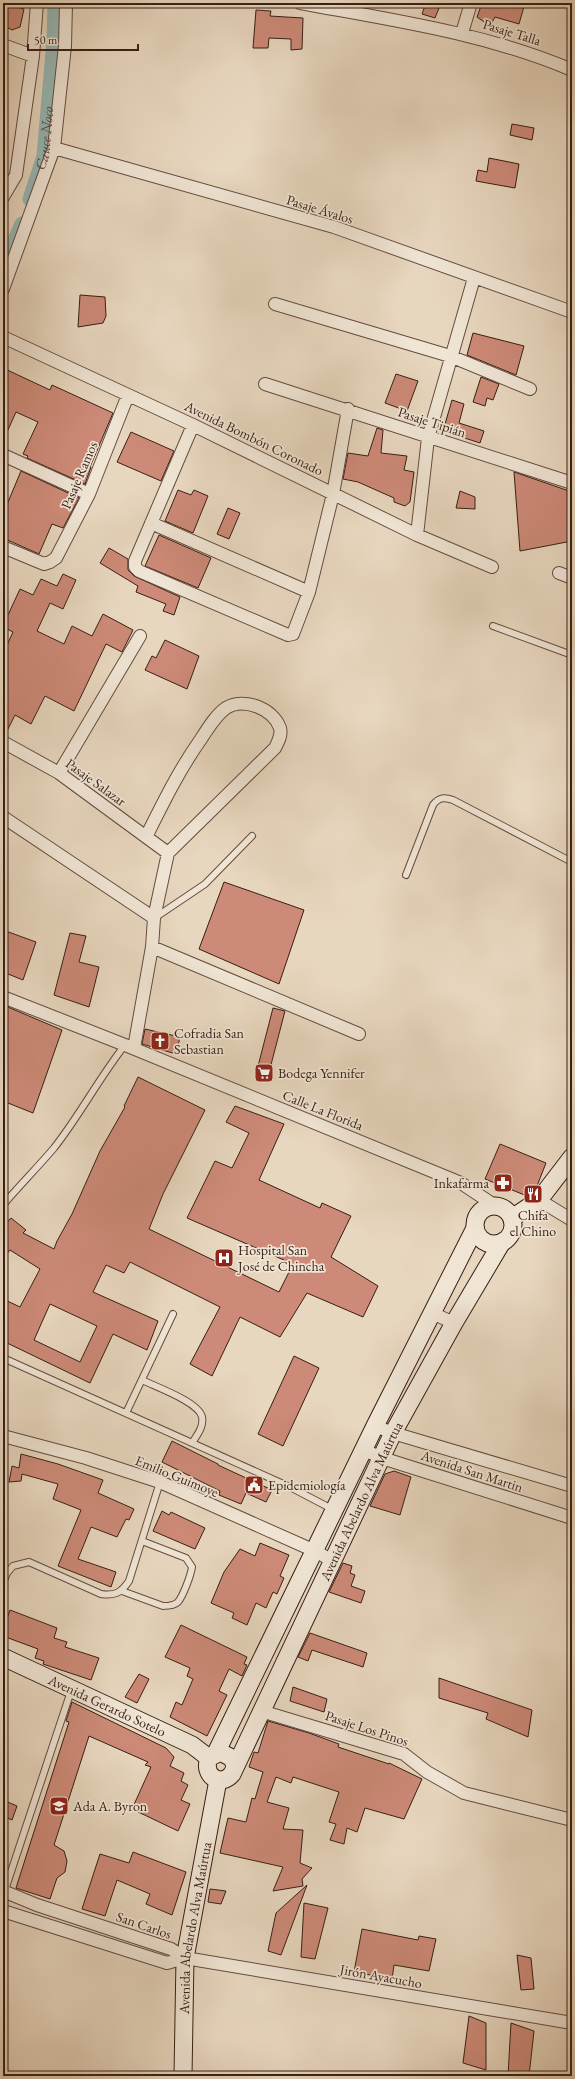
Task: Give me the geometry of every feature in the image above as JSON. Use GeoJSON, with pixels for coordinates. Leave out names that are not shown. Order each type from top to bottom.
{"type":"FeatureCollection","features":[{"type":"Feature","properties":{"kind":"street"},"geometry":{"type":"LineString","coordinates":[[3,197],[16,175],[33,56],[36,3]]}},
{"type":"Feature","properties":{"kind":"street"},"geometry":{"type":"LineString","coordinates":[[3,289],[54,148],[65,46],[66,3]]}},
{"type":"Feature","properties":{"kind":"street","name":"Pasaje Talla"},"geometry":{"type":"LineString","coordinates":[[300,3],[462,33],[544,58],[572,70]]}},
{"type":"Feature","properties":{"kind":"street"},"geometry":{"type":"LineString","coordinates":[[462,33],[471,3]]}},
{"type":"Feature","properties":{"kind":"street"},"geometry":{"type":"LineString","coordinates":[[3,45],[33,56]]}},
{"type":"Feature","properties":{"kind":"street","name":"Pasaje Ávalos"},"geometry":{"type":"LineString","coordinates":[[54,148],[334,227],[572,312]]}},
{"type":"Feature","properties":{"kind":"street"},"geometry":{"type":"LineString","coordinates":[[417,535],[428,438],[450,356],[463,320],[474,278]]}},
{"type":"Feature","properties":{"kind":"street"},"geometry":{"type":"LineString","coordinates":[[275,304],[450,356],[530,389]]}},
{"type":"Feature","properties":{"kind":"street","name":"Avenida Bombón Coronado"},"geometry":{"type":"LineString","coordinates":[[3,337],[193,425],[417,535],[492,567]]}},
{"type":"Feature","properties":{"kind":"street","name":"Pasaje Tipián"},"geometry":{"type":"LineString","coordinates":[[265,384],[348,409],[428,438],[572,482]]}},
{"type":"Feature","properties":{"kind":"street","name":"Pasaje Ramos"},"geometry":{"type":"LineString","coordinates":[[3,547],[44,564],[56,558],[89,494],[128,395]]}},
{"type":"Feature","properties":{"kind":"street"},"geometry":{"type":"LineString","coordinates":[[193,425],[135,561],[135,567],[139,571],[288,635],[294,634],[297,629],[309,592],[333,494],[348,409]]}},
{"type":"Feature","properties":{"kind":"street"},"geometry":{"type":"LineString","coordinates":[[3,455],[89,494]]}},
{"type":"Feature","properties":{"kind":"street"},"geometry":{"type":"LineString","coordinates":[[151,523],[309,592]]}},
{"type":"Feature","properties":{"kind":"street"},"geometry":{"type":"LineString","coordinates":[[559,573],[572,578]]}},
{"type":"Feature","properties":{"kind":"street"},"geometry":{"type":"LineString","coordinates":[[59,773],[140,636]]}},
{"type":"Feature","properties":{"kind":"street"},"geometry":{"type":"LineString","coordinates":[[129,1046],[152,947],[154,918],[168,853],[275,748],[280,740],[280,728],[266,711],[246,704],[234,704],[226,709],[209,727],[186,760],[146,837]]}},
{"type":"Feature","properties":{"kind":"street","name":"Pasaje Salazar"},"geometry":{"type":"LineString","coordinates":[[3,742],[59,773],[168,853]]}},
{"type":"Feature","properties":{"kind":"street"},"geometry":{"type":"LineString","coordinates":[[3,817],[154,918]]}},
{"type":"Feature","properties":{"kind":"street"},"geometry":{"type":"LineString","coordinates":[[152,947],[359,1034]]}},
{"type":"Feature","properties":{"kind":"street","name":"Calle La Florida"},"geometry":{"type":"LineString","coordinates":[[3,997],[129,1046],[461,1183],[494,1205]]}},
{"type":"Feature","properties":{"kind":"street"},"geometry":{"type":"LineString","coordinates":[[512,1218],[539,1200],[572,1157]]}},
{"type":"Feature","properties":{"kind":"street"},"geometry":{"type":"LineString","coordinates":[[539,1200],[572,1220]]}},
{"type":"Feature","properties":{"kind":"street"},"geometry":{"type":"LineString","coordinates":[[494,1205],[506,1209],[512,1218],[513,1230],[511,1235],[502,1242],[491,1244],[485,1242],[477,1234],[475,1223],[479,1212],[483,1208],[494,1205]]}},
{"type":"Feature","properties":{"kind":"street","name":"Avenida Abelardo Alva Maúrtua"},"geometry":{"type":"LineString","coordinates":[[213,1756],[315,1551],[375,1426],[475,1228]]}},
{"type":"Feature","properties":{"kind":"street","name":"Avenida Abelardo Alva Maúrtua"},"geometry":{"type":"LineString","coordinates":[[235,1766],[393,1433],[454,1323],[502,1242]]}},
{"type":"Feature","properties":{"kind":"street"},"geometry":{"type":"LineString","coordinates":[[432,1313],[454,1323]]}},
{"type":"Feature","properties":{"kind":"street","name":"Avenida San Martin"},"geometry":{"type":"LineString","coordinates":[[375,1426],[393,1433],[572,1486]]}},
{"type":"Feature","properties":{"kind":"street","name":"Emilio Guimoye"},"geometry":{"type":"LineString","coordinates":[[3,1436],[86,1458],[160,1482],[315,1551],[333,1561]]}},
{"type":"Feature","properties":{"kind":"street","name":"Avenida San Martin"},"geometry":{"type":"LineString","coordinates":[[364,1450],[382,1458],[572,1518]]}},
{"type":"Feature","properties":{"kind":"street","name":"Avenida Gerardo Sotelo"},"geometry":{"type":"LineString","coordinates":[[3,1657],[213,1756]]}},
{"type":"Feature","properties":{"kind":"street","name":"Pasaje Los Pinos"},"geometry":{"type":"LineString","coordinates":[[261,1711],[404,1754],[427,1772],[464,1793],[572,1820]]}},
{"type":"Feature","properties":{"kind":"street"},"geometry":{"type":"LineString","coordinates":[[229,1755],[235,1766],[230,1777],[218,1780],[208,1771],[213,1756],[229,1755]]}},
{"type":"Feature","properties":{"kind":"street","name":"Avenida Abelardo Alva Maúrtua"},"geometry":{"type":"LineString","coordinates":[[183,2076],[185,1958],[218,1780]]}},
{"type":"Feature","properties":{"kind":"street","name":"San Carlos"},"geometry":{"type":"LineString","coordinates":[[3,1892],[37,1905],[171,1949],[185,1958]]}},
{"type":"Feature","properties":{"kind":"street","name":"San Carlos"},"geometry":{"type":"LineString","coordinates":[[3,1911],[167,1963],[185,1958]]}},
{"type":"Feature","properties":{"kind":"street","name":"Jirón Ayacucho"},"geometry":{"type":"LineString","coordinates":[[185,1958],[572,2023]]}},
{"type":"Feature","properties":{"kind":"lane"},"geometry":{"type":"LineString","coordinates":[[494,626],[572,655]]}},
{"type":"Feature","properties":{"kind":"lane"},"geometry":{"type":"LineString","coordinates":[[406,876],[433,805],[441,798],[453,800],[572,862]]}},
{"type":"Feature","properties":{"kind":"lane"},"geometry":{"type":"LineString","coordinates":[[154,918],[205,884],[252,836]]}},
{"type":"Feature","properties":{"kind":"lane"},"geometry":{"type":"LineString","coordinates":[[3,1205],[54,1148],[90,1097],[107,1068],[129,1046]]}},
{"type":"Feature","properties":{"kind":"lane"},"geometry":{"type":"LineString","coordinates":[[126,1413],[173,1314]]}},
{"type":"Feature","properties":{"kind":"lane"},"geometry":{"type":"LineString","coordinates":[[3,1358],[290,1487],[334,1510]]}},
{"type":"Feature","properties":{"kind":"lane"},"geometry":{"type":"LineString","coordinates":[[142,1380],[192,1404],[200,1411],[202,1418],[201,1428],[192,1443]]}},
{"type":"Feature","properties":{"kind":"lane"},"geometry":{"type":"LineString","coordinates":[[3,1583],[7,1573],[13,1566],[29,1562],[101,1594],[113,1596],[122,1591],[129,1581],[160,1482]]}},
{"type":"Feature","properties":{"kind":"lane"},"geometry":{"type":"LineString","coordinates":[[122,1591],[163,1606],[169,1606],[177,1602],[192,1573],[192,1567],[186,1558],[142,1541]]}},
{"type":"Feature","properties":{"kind":"lane"},"geometry":{"type":"LineString","coordinates":[[3,1892],[71,1689]]}},
{"type":"Feature","properties":{"kind":"building"},"geometry":{"type":"Polygon","coordinates":[[[3,3],[24,9],[20,27],[12,30],[3,25],[3,3]]]}},
{"type":"Feature","properties":{"kind":"building"},"geometry":{"type":"Polygon","coordinates":[[[426,3],[441,3],[435,18],[422,14],[426,3]]]}},
{"type":"Feature","properties":{"kind":"building"},"geometry":{"type":"Polygon","coordinates":[[[482,3],[525,3],[519,24],[495,17],[490,26],[477,17],[482,3]]]}},
{"type":"Feature","properties":{"kind":"building"},"geometry":{"type":"Polygon","coordinates":[[[256,10],[271,11],[270,16],[303,18],[302,49],[291,50],[291,39],[269,38],[268,48],[253,48],[256,10]]]}},
{"type":"Feature","properties":{"kind":"building"},"geometry":{"type":"Polygon","coordinates":[[[512,124],[534,128],[532,140],[510,135],[512,124]]]}},
{"type":"Feature","properties":{"kind":"building"},"geometry":{"type":"Polygon","coordinates":[[[489,158],[519,164],[515,188],[476,181],[478,170],[487,172],[489,158]]]}},
{"type":"Feature","properties":{"kind":"building"},"geometry":{"type":"Polygon","coordinates":[[[80,295],[105,297],[106,316],[103,323],[78,327],[80,295]]]}},
{"type":"Feature","properties":{"kind":"building"},"geometry":{"type":"Polygon","coordinates":[[[473,333],[524,346],[516,375],[467,355],[473,333]]]}},
{"type":"Feature","properties":{"kind":"building"},"geometry":{"type":"Polygon","coordinates":[[[3,368],[50,390],[52,385],[113,413],[90,467],[85,484],[27,458],[28,456],[23,454],[38,422],[16,412],[3,441],[3,368]]]}},
{"type":"Feature","properties":{"kind":"building"},"geometry":{"type":"Polygon","coordinates":[[[396,374],[418,381],[407,411],[385,403],[396,374]]]}},
{"type":"Feature","properties":{"kind":"building"},"geometry":{"type":"Polygon","coordinates":[[[481,377],[499,384],[493,400],[487,398],[485,406],[473,402],[481,377]]]}},
{"type":"Feature","properties":{"kind":"building"},"geometry":{"type":"Polygon","coordinates":[[[452,400],[464,404],[459,423],[484,431],[480,443],[443,431],[452,400]]]}},
{"type":"Feature","properties":{"kind":"building"},"geometry":{"type":"Polygon","coordinates":[[[377,428],[383,430],[381,453],[407,456],[404,470],[414,472],[410,502],[405,506],[394,502],[394,498],[358,482],[343,479],[348,453],[368,456],[377,428]]]}},
{"type":"Feature","properties":{"kind":"building"},"geometry":{"type":"Polygon","coordinates":[[[131,432],[174,451],[161,481],[117,462],[131,432]]]}},
{"type":"Feature","properties":{"kind":"building"},"geometry":{"type":"Polygon","coordinates":[[[21,471],[79,498],[63,528],[52,524],[39,554],[3,538],[3,514],[21,471]]]}},
{"type":"Feature","properties":{"kind":"building"},"geometry":{"type":"Polygon","coordinates":[[[514,472],[572,492],[572,541],[520,551],[514,472]]]}},
{"type":"Feature","properties":{"kind":"building"},"geometry":{"type":"Polygon","coordinates":[[[178,490],[191,495],[194,490],[208,496],[193,533],[165,521],[178,490]]]}},
{"type":"Feature","properties":{"kind":"building"},"geometry":{"type":"Polygon","coordinates":[[[460,491],[475,497],[475,509],[456,508],[460,491]]]}},
{"type":"Feature","properties":{"kind":"building"},"geometry":{"type":"Polygon","coordinates":[[[228,508],[240,513],[229,539],[217,534],[228,508]]]}},
{"type":"Feature","properties":{"kind":"building"},"geometry":{"type":"Polygon","coordinates":[[[159,535],[211,558],[198,588],[145,566],[159,535]]]}},
{"type":"Feature","properties":{"kind":"building"},"geometry":{"type":"Polygon","coordinates":[[[109,548],[128,559],[128,570],[134,576],[180,597],[174,615],[163,611],[166,604],[136,592],[138,586],[100,563],[109,548]]]}},
{"type":"Feature","properties":{"kind":"building"},"geometry":{"type":"Polygon","coordinates":[[[63,574],[76,580],[63,609],[50,603],[37,631],[64,644],[72,626],[92,636],[103,614],[133,630],[122,652],[106,644],[74,711],[45,696],[31,724],[15,715],[5,735],[3,735],[3,654],[13,632],[3,627],[3,613],[8,615],[20,589],[33,595],[41,579],[57,586],[63,574]]]}},
{"type":"Feature","properties":{"kind":"building"},"geometry":{"type":"Polygon","coordinates":[[[165,640],[199,656],[187,689],[145,670],[152,656],[156,658],[165,640]]]}},
{"type":"Feature","properties":{"kind":"building"},"geometry":{"type":"Polygon","coordinates":[[[224,882],[304,910],[279,984],[199,949],[224,882]]]}},
{"type":"Feature","properties":{"kind":"building"},"geometry":{"type":"Polygon","coordinates":[[[3,930],[36,942],[23,980],[3,972],[3,930]]]}},
{"type":"Feature","properties":{"kind":"building"},"geometry":{"type":"Polygon","coordinates":[[[70,933],[86,936],[79,962],[99,967],[89,1007],[54,995],[70,933]]]}},
{"type":"Feature","properties":{"kind":"building"},"geometry":{"type":"Polygon","coordinates":[[[3,1005],[62,1030],[33,1113],[3,1101],[3,1005]]]}},
{"type":"Feature","properties":{"kind":"building"},"geometry":{"type":"Polygon","coordinates":[[[273,1008],[285,1011],[267,1080],[256,1074],[273,1008]]]}},
{"type":"Feature","properties":{"kind":"building","name":"Cofradia San Sebastian"},"geometry":{"type":"Polygon","coordinates":[[[145,1029],[180,1037],[176,1054],[142,1044],[145,1029]]]}},
{"type":"Feature","properties":{"kind":"building"},"geometry":{"type":"Polygon","coordinates":[[[138,1077],[205,1110],[163,1194],[149,1229],[279,1292],[293,1264],[187,1218],[215,1161],[232,1168],[249,1133],[226,1122],[235,1106],[284,1124],[259,1180],[320,1208],[322,1203],[351,1216],[331,1257],[378,1286],[363,1317],[307,1293],[280,1337],[240,1317],[212,1376],[190,1364],[220,1307],[130,1262],[124,1273],[106,1265],[93,1292],[158,1321],[147,1350],[113,1334],[90,1383],[3,1341],[3,1299],[20,1307],[40,1269],[10,1250],[3,1258],[3,1227],[11,1218],[26,1230],[23,1233],[54,1249],[72,1214],[100,1151],[125,1107],[124,1106],[138,1077]],[[50,1304],[34,1340],[80,1362],[97,1326],[50,1304]]]}},
{"type":"Feature","properties":{"kind":"building"},"geometry":{"type":"Polygon","coordinates":[[[500,1144],[546,1163],[537,1186],[527,1196],[485,1179],[500,1144]]]}},
{"type":"Feature","properties":{"kind":"building"},"geometry":{"type":"Polygon","coordinates":[[[294,1356],[319,1368],[283,1446],[258,1434],[294,1356]]]}},
{"type":"Feature","properties":{"kind":"building"},"geometry":{"type":"Polygon","coordinates":[[[172,1441],[218,1465],[272,1490],[266,1502],[246,1493],[241,1504],[219,1495],[220,1491],[162,1462],[172,1441]]]}},
{"type":"Feature","properties":{"kind":"building"},"geometry":{"type":"Polygon","coordinates":[[[21,1454],[58,1464],[103,1480],[98,1493],[134,1509],[129,1520],[126,1519],[117,1537],[91,1527],[78,1559],[116,1572],[111,1587],[58,1566],[81,1510],[53,1499],[58,1484],[22,1474],[21,1481],[9,1482],[12,1466],[19,1468],[21,1454]]]}},
{"type":"Feature","properties":{"kind":"building"},"geometry":{"type":"Polygon","coordinates":[[[394,1471],[411,1477],[400,1515],[370,1506],[385,1474],[394,1471]]]}},
{"type":"Feature","properties":{"kind":"building"},"geometry":{"type":"Polygon","coordinates":[[[162,1511],[169,1515],[171,1512],[205,1528],[195,1549],[153,1531],[162,1511]]]}},
{"type":"Feature","properties":{"kind":"building"},"geometry":{"type":"Polygon","coordinates":[[[260,1543],[289,1555],[280,1576],[284,1578],[277,1594],[273,1592],[266,1608],[256,1603],[247,1625],[232,1618],[234,1613],[211,1603],[224,1572],[240,1549],[255,1556],[260,1543]]]}},
{"type":"Feature","properties":{"kind":"building"},"geometry":{"type":"Polygon","coordinates":[[[343,1563],[352,1566],[350,1573],[355,1575],[351,1586],[365,1591],[361,1603],[329,1592],[343,1563]]]}},
{"type":"Feature","properties":{"kind":"building"},"geometry":{"type":"Polygon","coordinates":[[[10,1610],[57,1628],[54,1638],[67,1642],[65,1647],[99,1658],[91,1680],[43,1664],[44,1661],[35,1658],[38,1649],[3,1636],[3,1630],[10,1610]]]}},
{"type":"Feature","properties":{"kind":"building"},"geometry":{"type":"Polygon","coordinates":[[[181,1625],[247,1657],[244,1664],[247,1665],[242,1676],[229,1669],[219,1691],[227,1695],[207,1736],[170,1717],[176,1702],[182,1705],[193,1679],[187,1676],[190,1668],[165,1657],[181,1625]]]}},
{"type":"Feature","properties":{"kind":"building"},"geometry":{"type":"Polygon","coordinates":[[[310,1633],[367,1653],[363,1667],[312,1650],[308,1661],[298,1657],[310,1633]]]}},
{"type":"Feature","properties":{"kind":"building"},"geometry":{"type":"Polygon","coordinates":[[[139,1674],[149,1679],[137,1703],[125,1697],[139,1674]]]}},
{"type":"Feature","properties":{"kind":"building"},"geometry":{"type":"Polygon","coordinates":[[[439,1678],[532,1710],[528,1737],[486,1719],[488,1713],[439,1698],[439,1678]]]}},
{"type":"Feature","properties":{"kind":"building"},"geometry":{"type":"Polygon","coordinates":[[[293,1687],[327,1699],[324,1712],[290,1701],[293,1687]]]}},
{"type":"Feature","properties":{"kind":"building"},"geometry":{"type":"Polygon","coordinates":[[[72,1702],[166,1748],[174,1757],[170,1766],[184,1773],[181,1781],[188,1785],[181,1800],[190,1804],[178,1831],[132,1809],[151,1767],[145,1765],[148,1762],[89,1736],[54,1845],[64,1851],[67,1861],[65,1872],[57,1878],[50,1899],[16,1888],[69,1722],[66,1721],[72,1702]]]}},
{"type":"Feature","properties":{"kind":"building"},"geometry":{"type":"Polygon","coordinates":[[[268,1721],[309,1733],[339,1744],[338,1747],[389,1763],[422,1779],[404,1819],[365,1808],[357,1832],[347,1828],[344,1844],[330,1840],[336,1824],[329,1822],[339,1792],[293,1777],[291,1783],[276,1777],[267,1802],[289,1808],[283,1829],[303,1830],[300,1863],[312,1868],[302,1879],[303,1886],[273,1891],[283,1867],[220,1853],[228,1818],[246,1822],[252,1798],[255,1799],[263,1772],[249,1767],[254,1752],[258,1753],[268,1721]]]}},
{"type":"Feature","properties":{"kind":"building"},"geometry":{"type":"Polygon","coordinates":[[[3,1800],[17,1806],[12,1820],[3,1816],[3,1800]]]}},
{"type":"Feature","properties":{"kind":"building"},"geometry":{"type":"Polygon","coordinates":[[[133,1852],[186,1872],[172,1915],[146,1904],[150,1894],[117,1880],[105,1916],[82,1909],[100,1854],[129,1863],[133,1852]]]}},
{"type":"Feature","properties":{"kind":"building"},"geometry":{"type":"Polygon","coordinates":[[[307,1885],[281,1955],[268,1951],[276,1913],[307,1885]]]}},
{"type":"Feature","properties":{"kind":"building"},"geometry":{"type":"Polygon","coordinates":[[[210,1889],[226,1891],[221,1904],[208,1902],[210,1889]]]}},
{"type":"Feature","properties":{"kind":"building"},"geometry":{"type":"Polygon","coordinates":[[[304,1903],[328,1908],[315,1959],[301,1957],[304,1903]]]}},
{"type":"Feature","properties":{"kind":"building"},"geometry":{"type":"Polygon","coordinates":[[[362,1929],[418,1940],[419,1936],[436,1939],[429,1971],[394,1965],[392,1979],[354,1972],[362,1929]]]}},
{"type":"Feature","properties":{"kind":"building"},"geometry":{"type":"Polygon","coordinates":[[[517,1955],[531,1958],[534,1989],[521,1990],[517,1955]]]}},
{"type":"Feature","properties":{"kind":"building"},"geometry":{"type":"Polygon","coordinates":[[[469,2016],[486,2023],[486,2070],[463,2063],[469,2016]]]}},
{"type":"Feature","properties":{"kind":"building"},"geometry":{"type":"Polygon","coordinates":[[[511,2023],[534,2031],[529,2076],[508,2076],[511,2023]]]}},
{"type":"Feature","properties":{"kind":"waterway","name":"Cauce Noco"},"geometry":{"type":"LineString","coordinates":[[30,199],[44,156],[54,41],[55,3]]}},
{"type":"Feature","properties":{"kind":"waterway","name":"Cauce Noco"},"geometry":{"type":"LineString","coordinates":[[3,267],[22,224]]}},
{"type":"Feature","properties":{"kind":"place","name":"Cofradia San Sebastian"},"geometry":{"type":"Point","coordinates":[160,1041]}},
{"type":"Feature","properties":{"kind":"place","name":"Bodega Yennifer"},"geometry":{"type":"Point","coordinates":[264,1073]}},
{"type":"Feature","properties":{"kind":"place","name":"Inkafarma"},"geometry":{"type":"Point","coordinates":[503,1183]}},
{"type":"Feature","properties":{"kind":"place","name":"Chifa el Chino"},"geometry":{"type":"Point","coordinates":[533,1194]}},
{"type":"Feature","properties":{"kind":"place","name":"Hospital San José de Chincha"},"geometry":{"type":"Point","coordinates":[224,1258]}},
{"type":"Feature","properties":{"kind":"place","name":"Epidemiología"},"geometry":{"type":"Point","coordinates":[254,1485]}},
{"type":"Feature","properties":{"kind":"place","name":"Ada A. Byron"},"geometry":{"type":"Point","coordinates":[59,1806]}}]}
